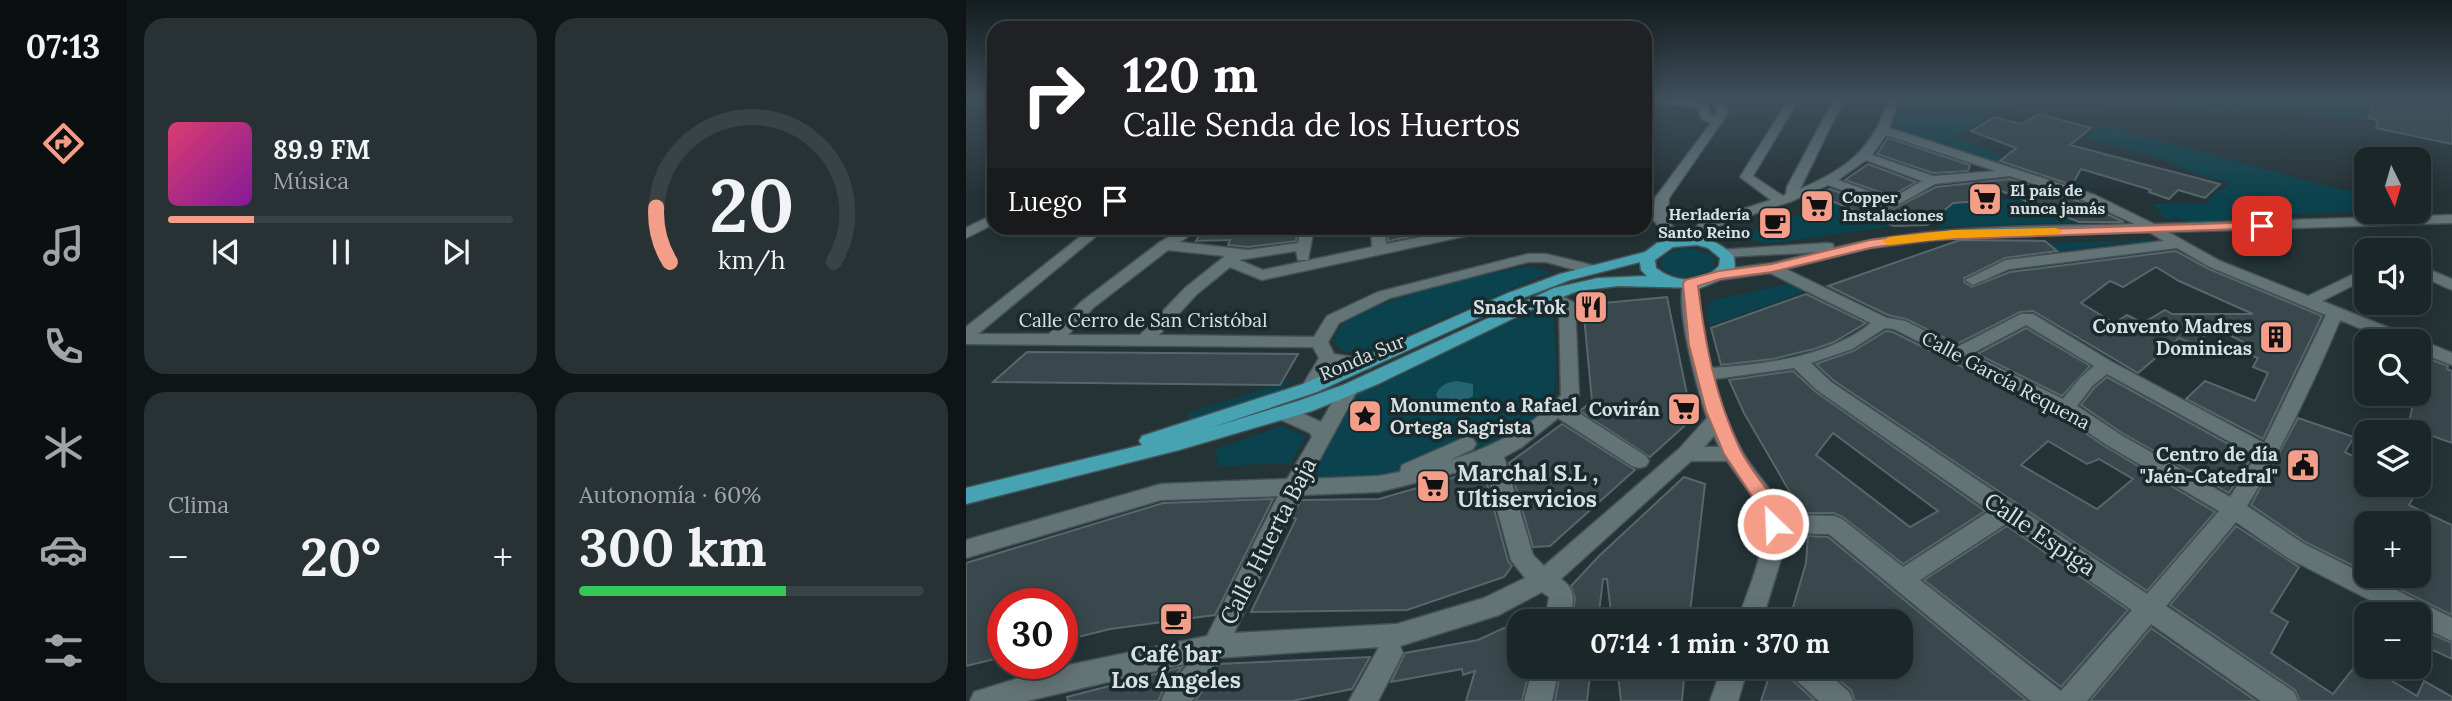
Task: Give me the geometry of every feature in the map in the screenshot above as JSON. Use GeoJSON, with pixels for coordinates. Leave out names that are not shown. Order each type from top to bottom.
{"type":"FeatureCollection","features":[{"type":"Feature","properties":{"kind":"main road"},"geometry":{"type":"LineString","coordinates":[[1677,242],[1713,245],[1724,253],[1728,262],[1719,275],[1690,284]]}},
{"type":"Feature","properties":{"kind":"main road","name":"Ronda Sur"},"geometry":{"type":"LineString","coordinates":[[1069,469],[1310,388],[1514,296],[1591,269],[1650,255],[1661,246],[1677,242]]}},
{"type":"Feature","properties":{"kind":"main road"},"geometry":{"type":"LineString","coordinates":[[1650,255],[1647,260],[1649,270],[1668,281]]}},
{"type":"Feature","properties":{"kind":"main road","name":"Ronda Sur"},"geometry":{"type":"LineString","coordinates":[[966,496],[1069,469],[1195,441],[1284,413],[1349,389],[1551,296],[1588,284],[1668,281],[1690,284]]}},
{"type":"Feature","properties":{"kind":"street"},"geometry":{"type":"LineString","coordinates":[[1677,242],[1652,219],[1655,198],[1710,132]]}},
{"type":"Feature","properties":{"kind":"street"},"geometry":{"type":"LineString","coordinates":[[1774,132],[1746,177],[1786,197]]}},
{"type":"Feature","properties":{"kind":"street"},"geometry":{"type":"LineString","coordinates":[[1786,197],[1822,132]]}},
{"type":"Feature","properties":{"kind":"street"},"geometry":{"type":"LineString","coordinates":[[1697,242],[1704,226],[1828,181],[1865,156],[1883,132]]}},
{"type":"Feature","properties":{"kind":"street"},"geometry":{"type":"LineString","coordinates":[[1889,132],[2090,198],[2216,264],[2374,329]]}},
{"type":"Feature","properties":{"kind":"street"},"geometry":{"type":"LineString","coordinates":[[1865,156],[1932,180],[2012,173]]}},
{"type":"Feature","properties":{"kind":"street"},"geometry":{"type":"LineString","coordinates":[[1828,181],[1892,204],[1932,180]]}},
{"type":"Feature","properties":{"kind":"street"},"geometry":{"type":"LineString","coordinates":[[1724,253],[1870,244],[1954,234],[2452,219]]}},
{"type":"Feature","properties":{"kind":"street"},"geometry":{"type":"LineString","coordinates":[[966,234],[987,222]]}},
{"type":"Feature","properties":{"kind":"street"},"geometry":{"type":"LineString","coordinates":[[966,337],[1089,235]]}},
{"type":"Feature","properties":{"kind":"street"},"geometry":{"type":"LineString","coordinates":[[1052,341],[1087,304],[1181,235]]}},
{"type":"Feature","properties":{"kind":"street"},"geometry":{"type":"LineString","coordinates":[[1301,267],[1306,235]]}},
{"type":"Feature","properties":{"kind":"street"},"geometry":{"type":"LineString","coordinates":[[1379,235],[1380,251]]}},
{"type":"Feature","properties":{"kind":"street"},"geometry":{"type":"LineString","coordinates":[[1234,258],[1262,275],[1453,235]]}},
{"type":"Feature","properties":{"kind":"street"},"geometry":{"type":"LineString","coordinates":[[1719,275],[1772,268],[1870,244]]}},
{"type":"Feature","properties":{"kind":"street"},"geometry":{"type":"LineString","coordinates":[[1973,280],[2006,265],[2178,244]]}},
{"type":"Feature","properties":{"kind":"street"},"geometry":{"type":"LineString","coordinates":[[1165,245],[1234,258],[1304,246]]}},
{"type":"Feature","properties":{"kind":"street"},"geometry":{"type":"LineString","coordinates":[[1144,341],[1191,291],[1234,258]]}},
{"type":"Feature","properties":{"kind":"street"},"geometry":{"type":"LineString","coordinates":[[1310,388],[1333,320],[1384,295],[1528,258],[1546,258],[1591,269]]}},
{"type":"Feature","properties":{"kind":"street","name":"Calle García Requena"},"geometry":{"type":"LineString","coordinates":[[1772,268],[1882,322],[1899,325],[2066,408],[2115,440],[2234,509],[2296,551],[2452,630]]}},
{"type":"Feature","properties":{"kind":"street"},"geometry":{"type":"LineString","coordinates":[[2431,275],[2452,285]]}},
{"type":"Feature","properties":{"kind":"street"},"geometry":{"type":"LineString","coordinates":[[2307,303],[2354,279]]}},
{"type":"Feature","properties":{"kind":"street"},"geometry":{"type":"LineString","coordinates":[[1690,284],[1695,334],[1718,419],[1733,454],[1769,507],[1773,524],[1771,551],[1754,609]]}},
{"type":"Feature","properties":{"kind":"street"},"geometry":{"type":"LineString","coordinates":[[966,550],[1161,492],[1379,484],[1488,457],[1515,442],[1570,396],[1567,303],[1551,296]]}},
{"type":"Feature","properties":{"kind":"street"},"geometry":{"type":"LineString","coordinates":[[2070,701],[2234,509],[2305,382],[2335,314]]}},
{"type":"Feature","properties":{"kind":"street"},"geometry":{"type":"LineString","coordinates":[[1956,354],[2027,318],[2106,366],[2267,454]]}},
{"type":"Feature","properties":{"kind":"street"},"geometry":{"type":"LineString","coordinates":[[1705,374],[1799,362],[1856,340],[1882,322]]}},
{"type":"Feature","properties":{"kind":"street","name":"Calle Cerro de San Cristóbal"},"geometry":{"type":"LineString","coordinates":[[966,337],[1144,341],[1324,350],[1364,364]]}},
{"type":"Feature","properties":{"kind":"street"},"geometry":{"type":"LineString","coordinates":[[2431,351],[2452,359]]}},
{"type":"Feature","properties":{"kind":"street","name":"Calle Espiga"},"geometry":{"type":"LineString","coordinates":[[1799,362],[1824,386],[2284,701]]}},
{"type":"Feature","properties":{"kind":"street"},"geometry":{"type":"LineString","coordinates":[[2066,408],[2086,382],[2106,366]]}},
{"type":"Feature","properties":{"kind":"street","name":"Calle Huerta Baja"},"geometry":{"type":"LineString","coordinates":[[1175,701],[1202,667],[1293,488],[1349,389]]}},
{"type":"Feature","properties":{"kind":"street"},"geometry":{"type":"LineString","coordinates":[[1558,408],[1639,461]]}},
{"type":"Feature","properties":{"kind":"street","name":"Calle Huerta Baja"},"geometry":{"type":"LineString","coordinates":[[1284,413],[1319,429],[1321,436]]}},
{"type":"Feature","properties":{"kind":"street"},"geometry":{"type":"LineString","coordinates":[[984,701],[1045,683],[1208,652],[1397,635],[1490,607],[1543,580],[1686,454],[1718,419]]}},
{"type":"Feature","properties":{"kind":"street"},"geometry":{"type":"LineString","coordinates":[[1406,478],[1409,470],[1466,444]]}},
{"type":"Feature","properties":{"kind":"street"},"geometry":{"type":"LineString","coordinates":[[1686,454],[1733,454]]}},
{"type":"Feature","properties":{"kind":"street"},"geometry":{"type":"LineString","coordinates":[[1488,457],[1497,463],[1524,560],[1543,580],[1562,593],[1559,609]]}},
{"type":"Feature","properties":{"kind":"street"},"geometry":{"type":"LineString","coordinates":[[1900,581],[2008,511]]}},
{"type":"Feature","properties":{"kind":"street"},"geometry":{"type":"LineString","coordinates":[[1773,524],[1834,526],[2052,701]]}},
{"type":"Feature","properties":{"kind":"street"},"geometry":{"type":"LineString","coordinates":[[1363,701],[1390,653]]}},
{"type":"Feature","properties":{"kind":"street"},"geometry":{"type":"LineString","coordinates":[[1538,701],[1543,679]]}},
{"type":"Feature","properties":{"kind":"street"},"geometry":{"type":"LineString","coordinates":[[1724,701],[1731,679]]}},
{"type":"Feature","properties":{"kind":"street"},"geometry":{"type":"LineString","coordinates":[[1814,679],[1839,701]]}},
{"type":"Feature","properties":{"kind":"shaded area"},"geometry":{"type":"Polygon","coordinates":[[[1906,132],[1962,132],[1955,136],[1995,152],[1994,154],[2080,182],[2090,191],[1906,132]]]}},
{"type":"Feature","properties":{"kind":"shaded area"},"geometry":{"type":"Polygon","coordinates":[[[2093,132],[2128,132],[2342,190],[2354,190],[2354,211],[2245,216],[2248,219],[2191,223],[2179,218],[2166,219],[2152,204],[2210,203],[2208,199],[2230,183],[2177,168],[2180,165],[2085,137],[2093,132]]]}},
{"type":"Feature","properties":{"kind":"shaded area"},"geometry":{"type":"Polygon","coordinates":[[[2019,198],[2079,222],[1943,227],[1931,221],[1953,203],[2019,198]]]}},
{"type":"Feature","properties":{"kind":"shaded area"},"geometry":{"type":"Polygon","coordinates":[[[1833,202],[1894,226],[1766,244],[1739,236],[1833,202]]]}},
{"type":"Feature","properties":{"kind":"shaded area"},"geometry":{"type":"Polygon","coordinates":[[[2149,240],[2155,242],[2134,245],[2130,242],[2059,251],[2049,243],[2149,240]]]}},
{"type":"Feature","properties":{"kind":"shaded area"},"geometry":{"type":"Polygon","coordinates":[[[1685,247],[1711,254],[1715,260],[1713,268],[1700,275],[1685,277],[1665,269],[1660,263],[1664,255],[1685,247]]]}},
{"type":"Feature","properties":{"kind":"shaded area"},"geometry":{"type":"Polygon","coordinates":[[[1532,267],[1551,272],[1369,351],[1349,352],[1334,342],[1344,323],[1379,305],[1464,280],[1532,267]]]}},
{"type":"Feature","properties":{"kind":"shaded area"},"geometry":{"type":"Polygon","coordinates":[[[1789,284],[1807,291],[1709,326],[1707,306],[1712,300],[1789,284]]]}},
{"type":"Feature","properties":{"kind":"shaded area"},"geometry":{"type":"Polygon","coordinates":[[[1543,307],[1554,317],[1555,385],[1545,409],[1529,425],[1482,450],[1429,468],[1387,476],[1311,480],[1355,394],[1543,307]]]}},
{"type":"Feature","properties":{"kind":"shaded area"},"geometry":{"type":"Polygon","coordinates":[[[1301,377],[1261,399],[1188,420],[1188,413],[1301,377]]]}},
{"type":"Feature","properties":{"kind":"shaded area"},"geometry":{"type":"Polygon","coordinates":[[[1457,381],[1473,384],[1473,396],[1457,405],[1440,402],[1436,395],[1439,389],[1447,383],[1457,381]]]}},
{"type":"Feature","properties":{"kind":"shaded area"},"geometry":{"type":"Polygon","coordinates":[[[1281,426],[1306,436],[1291,463],[1219,466],[1215,450],[1281,426]]]}},
{"type":"Feature","properties":{"kind":"building"},"geometry":{"type":"Polygon","coordinates":[[[1973,132],[2086,132],[2070,145],[2220,184],[2205,198],[2178,190],[2169,199],[2149,192],[2151,190],[2081,169],[2072,185],[2000,161],[2016,148],[1973,132]]]}},
{"type":"Feature","properties":{"kind":"building"},"geometry":{"type":"Polygon","coordinates":[[[2394,132],[2452,132],[2452,144],[2394,132]]]}},
{"type":"Feature","properties":{"kind":"building"},"geometry":{"type":"Polygon","coordinates":[[[1888,138],[1970,165],[1968,171],[1933,173],[1877,154],[1888,138]]]}},
{"type":"Feature","properties":{"kind":"building"},"geometry":{"type":"Polygon","coordinates":[[[1868,164],[1916,182],[1891,196],[1845,180],[1868,164]]]}},
{"type":"Feature","properties":{"kind":"building"},"geometry":{"type":"Polygon","coordinates":[[[2010,179],[2084,203],[2124,222],[2079,222],[1981,183],[2000,200],[1953,203],[1927,225],[1894,226],[1814,194],[1830,189],[1891,210],[1936,187],[2010,179]]]}},
{"type":"Feature","properties":{"kind":"building"},"geometry":{"type":"Polygon","coordinates":[[[1200,235],[1296,235],[1296,241],[1248,247],[1228,245],[1230,240],[1196,241],[1200,235]]]}},
{"type":"Feature","properties":{"kind":"building"},"geometry":{"type":"Polygon","coordinates":[[[1388,235],[1418,235],[1388,241],[1388,235]]]}},
{"type":"Feature","properties":{"kind":"building"},"geometry":{"type":"Polygon","coordinates":[[[1960,240],[2045,241],[2057,251],[2005,258],[1964,278],[1964,282],[1972,287],[2010,272],[2176,251],[2209,269],[2322,316],[2263,439],[2186,399],[2205,381],[2255,401],[2268,373],[2253,367],[2258,358],[2240,351],[2245,343],[2216,328],[2193,344],[2179,338],[2138,373],[2033,311],[2020,312],[1957,344],[1828,286],[1960,240]],[[2156,267],[2123,287],[2110,281],[2081,303],[2114,323],[2127,315],[2143,323],[2165,310],[2172,314],[2253,314],[2179,281],[2156,267]]]}},
{"type":"Feature","properties":{"kind":"building"},"geometry":{"type":"Polygon","coordinates":[[[1806,294],[1866,323],[1834,342],[1814,349],[1773,359],[1721,365],[1711,328],[1806,294]]]}},
{"type":"Feature","properties":{"kind":"building"},"geometry":{"type":"Polygon","coordinates":[[[1667,297],[1692,419],[1650,457],[1580,411],[1592,401],[1583,305],[1667,297]]]}},
{"type":"Feature","properties":{"kind":"building"},"geometry":{"type":"Polygon","coordinates":[[[2026,328],[2090,366],[2062,396],[1977,354],[2026,328]]]}},
{"type":"Feature","properties":{"kind":"building"},"geometry":{"type":"Polygon","coordinates":[[[1886,331],[1893,332],[2058,415],[2215,512],[2147,591],[1833,380],[1816,364],[1853,351],[1886,331]],[[2048,441],[2021,465],[2097,509],[2133,479],[2099,459],[2087,464],[2048,441]]]}},
{"type":"Feature","properties":{"kind":"building"},"geometry":{"type":"Polygon","coordinates":[[[1027,352],[1298,354],[1280,385],[993,382],[1027,352]]]}},
{"type":"Feature","properties":{"kind":"building"},"geometry":{"type":"Polygon","coordinates":[[[2431,360],[2448,366],[2447,369],[2452,371],[2452,443],[2431,435],[2431,420],[2409,420],[2412,406],[2431,406],[2431,360]]]}},
{"type":"Feature","properties":{"kind":"building"},"geometry":{"type":"Polygon","coordinates":[[[1793,371],[1816,392],[1985,511],[1903,564],[1843,517],[1834,513],[1802,513],[1744,413],[1729,380],[1793,371]],[[1833,433],[1816,455],[1910,527],[1938,511],[1833,433]]]}},
{"type":"Feature","properties":{"kind":"building"},"geometry":{"type":"Polygon","coordinates":[[[2107,377],[2252,457],[2229,493],[2122,433],[2081,405],[2107,377]]]}},
{"type":"Feature","properties":{"kind":"building"},"geometry":{"type":"Polygon","coordinates":[[[2298,418],[2354,437],[2345,452],[2354,457],[2354,497],[2414,497],[2409,505],[2422,511],[2354,511],[2354,566],[2305,542],[2251,505],[2298,418]]]}},
{"type":"Feature","properties":{"kind":"building"},"geometry":{"type":"Polygon","coordinates":[[[1562,424],[1635,470],[1550,546],[1533,547],[1509,463],[1562,424]]]}},
{"type":"Feature","properties":{"kind":"building"},"geometry":{"type":"Polygon","coordinates":[[[1483,469],[1508,561],[1512,566],[1504,577],[1407,610],[1251,612],[1296,519],[1292,517],[1301,500],[1379,499],[1483,469]]]}},
{"type":"Feature","properties":{"kind":"building"},"geometry":{"type":"Polygon","coordinates":[[[1684,477],[1705,484],[1690,609],[1611,609],[1607,579],[1603,579],[1599,609],[1574,609],[1575,598],[1571,586],[1599,556],[1684,477]]]}},
{"type":"Feature","properties":{"kind":"building"},"geometry":{"type":"Polygon","coordinates":[[[1273,499],[1215,615],[1110,629],[1078,637],[1078,588],[987,588],[987,661],[966,666],[966,563],[1163,503],[1273,499]]]}},
{"type":"Feature","properties":{"kind":"building"},"geometry":{"type":"Polygon","coordinates":[[[2431,515],[2452,525],[2452,615],[2431,605],[2431,602],[2397,588],[2431,588],[2431,515]]]}},
{"type":"Feature","properties":{"kind":"building"},"geometry":{"type":"Polygon","coordinates":[[[2007,526],[2128,610],[2061,687],[1924,580],[2007,526]]]}},
{"type":"Feature","properties":{"kind":"building"},"geometry":{"type":"Polygon","coordinates":[[[2236,526],[2299,567],[2271,612],[2288,622],[2271,653],[2333,694],[2354,667],[2354,679],[2389,679],[2417,696],[2424,681],[2452,697],[2452,701],[2300,701],[2295,690],[2170,605],[2236,526]]]}},
{"type":"Feature","properties":{"kind":"building"},"geometry":{"type":"Polygon","coordinates":[[[1808,536],[1828,537],[2027,701],[1855,701],[1851,690],[1838,679],[1913,679],[1913,609],[1793,609],[1806,563],[1808,536]]]}},
{"type":"Feature","properties":{"kind":"building"},"geometry":{"type":"Polygon","coordinates":[[[1507,627],[1507,679],[1527,679],[1522,701],[1466,701],[1475,671],[1463,675],[1462,669],[1391,682],[1405,653],[1478,640],[1507,627]]]}},
{"type":"Feature","properties":{"kind":"building"},"geometry":{"type":"Polygon","coordinates":[[[2151,628],[2256,701],[2090,701],[2151,628]]]}},
{"type":"Feature","properties":{"kind":"building"},"geometry":{"type":"Polygon","coordinates":[[[2431,634],[2452,643],[2452,659],[2431,649],[2431,634]]]}},
{"type":"Feature","properties":{"kind":"building"},"geometry":{"type":"Polygon","coordinates":[[[1370,657],[1352,689],[1292,701],[1195,701],[1213,677],[1217,664],[1370,657]]]}},
{"type":"Feature","properties":{"kind":"building"},"geometry":{"type":"Polygon","coordinates":[[[1182,667],[1163,690],[1158,701],[1068,701],[1067,697],[1182,667]]]}},
{"type":"Feature","properties":{"kind":"building"},"geometry":{"type":"Polygon","coordinates":[[[1559,679],[1590,679],[1587,701],[1555,701],[1559,679]]]}},
{"type":"Feature","properties":{"kind":"building"},"geometry":{"type":"Polygon","coordinates":[[[1618,679],[1684,679],[1682,701],[1621,701],[1618,679]]]}},
{"type":"Feature","properties":{"kind":"building"},"geometry":{"type":"Polygon","coordinates":[[[1768,679],[1791,679],[1815,701],[1761,701],[1768,679]]]}},
{"type":"Feature","properties":{"kind":"slow traffic"},"geometry":{"type":"LineString","coordinates":[[1889,241],[1954,234],[2056,231]]}},
{"type":"Feature","properties":{"kind":"place","name":"El país de nunca jamás"},"geometry":{"type":"Point","coordinates":[1985,199]}},
{"type":"Feature","properties":{"kind":"place","name":"Copper Instalaciones"},"geometry":{"type":"Point","coordinates":[1817,206]}},
{"type":"Feature","properties":{"kind":"place","name":"Herladería Santo Reino"},"geometry":{"type":"Point","coordinates":[1775,223]}},
{"type":"Feature","properties":{"kind":"place","name":"Snack Tok"},"geometry":{"type":"Point","coordinates":[1591,307]}},
{"type":"Feature","properties":{"kind":"place","name":"Convento Madres Dominicas"},"geometry":{"type":"Point","coordinates":[2276,337]}},
{"type":"Feature","properties":{"kind":"place","name":"Covirán"},"geometry":{"type":"Point","coordinates":[1684,409]}},
{"type":"Feature","properties":{"kind":"place","name":"Monumento a Rafael Ortega Sagrista"},"geometry":{"type":"Point","coordinates":[1365,416]}},
{"type":"Feature","properties":{"kind":"place","name":"Centro de día \"Jaén-Catedral\""},"geometry":{"type":"Point","coordinates":[2303,465]}},
{"type":"Feature","properties":{"kind":"place","name":"Marchal S.L , Ultiservicios"},"geometry":{"type":"Point","coordinates":[1433,486]}},
{"type":"Feature","properties":{"kind":"place","name":"Café bar Los Ángeles"},"geometry":{"type":"Point","coordinates":[1176,619]}},
{"type":"Feature","properties":{"kind":"route"},"geometry":{"type":"LineString","coordinates":[[1773,524],[1769,507],[1733,454],[1715,411],[1697,345],[1690,284],[1719,275],[1772,268],[1870,244],[1927,236],[2262,226]]}}]}
